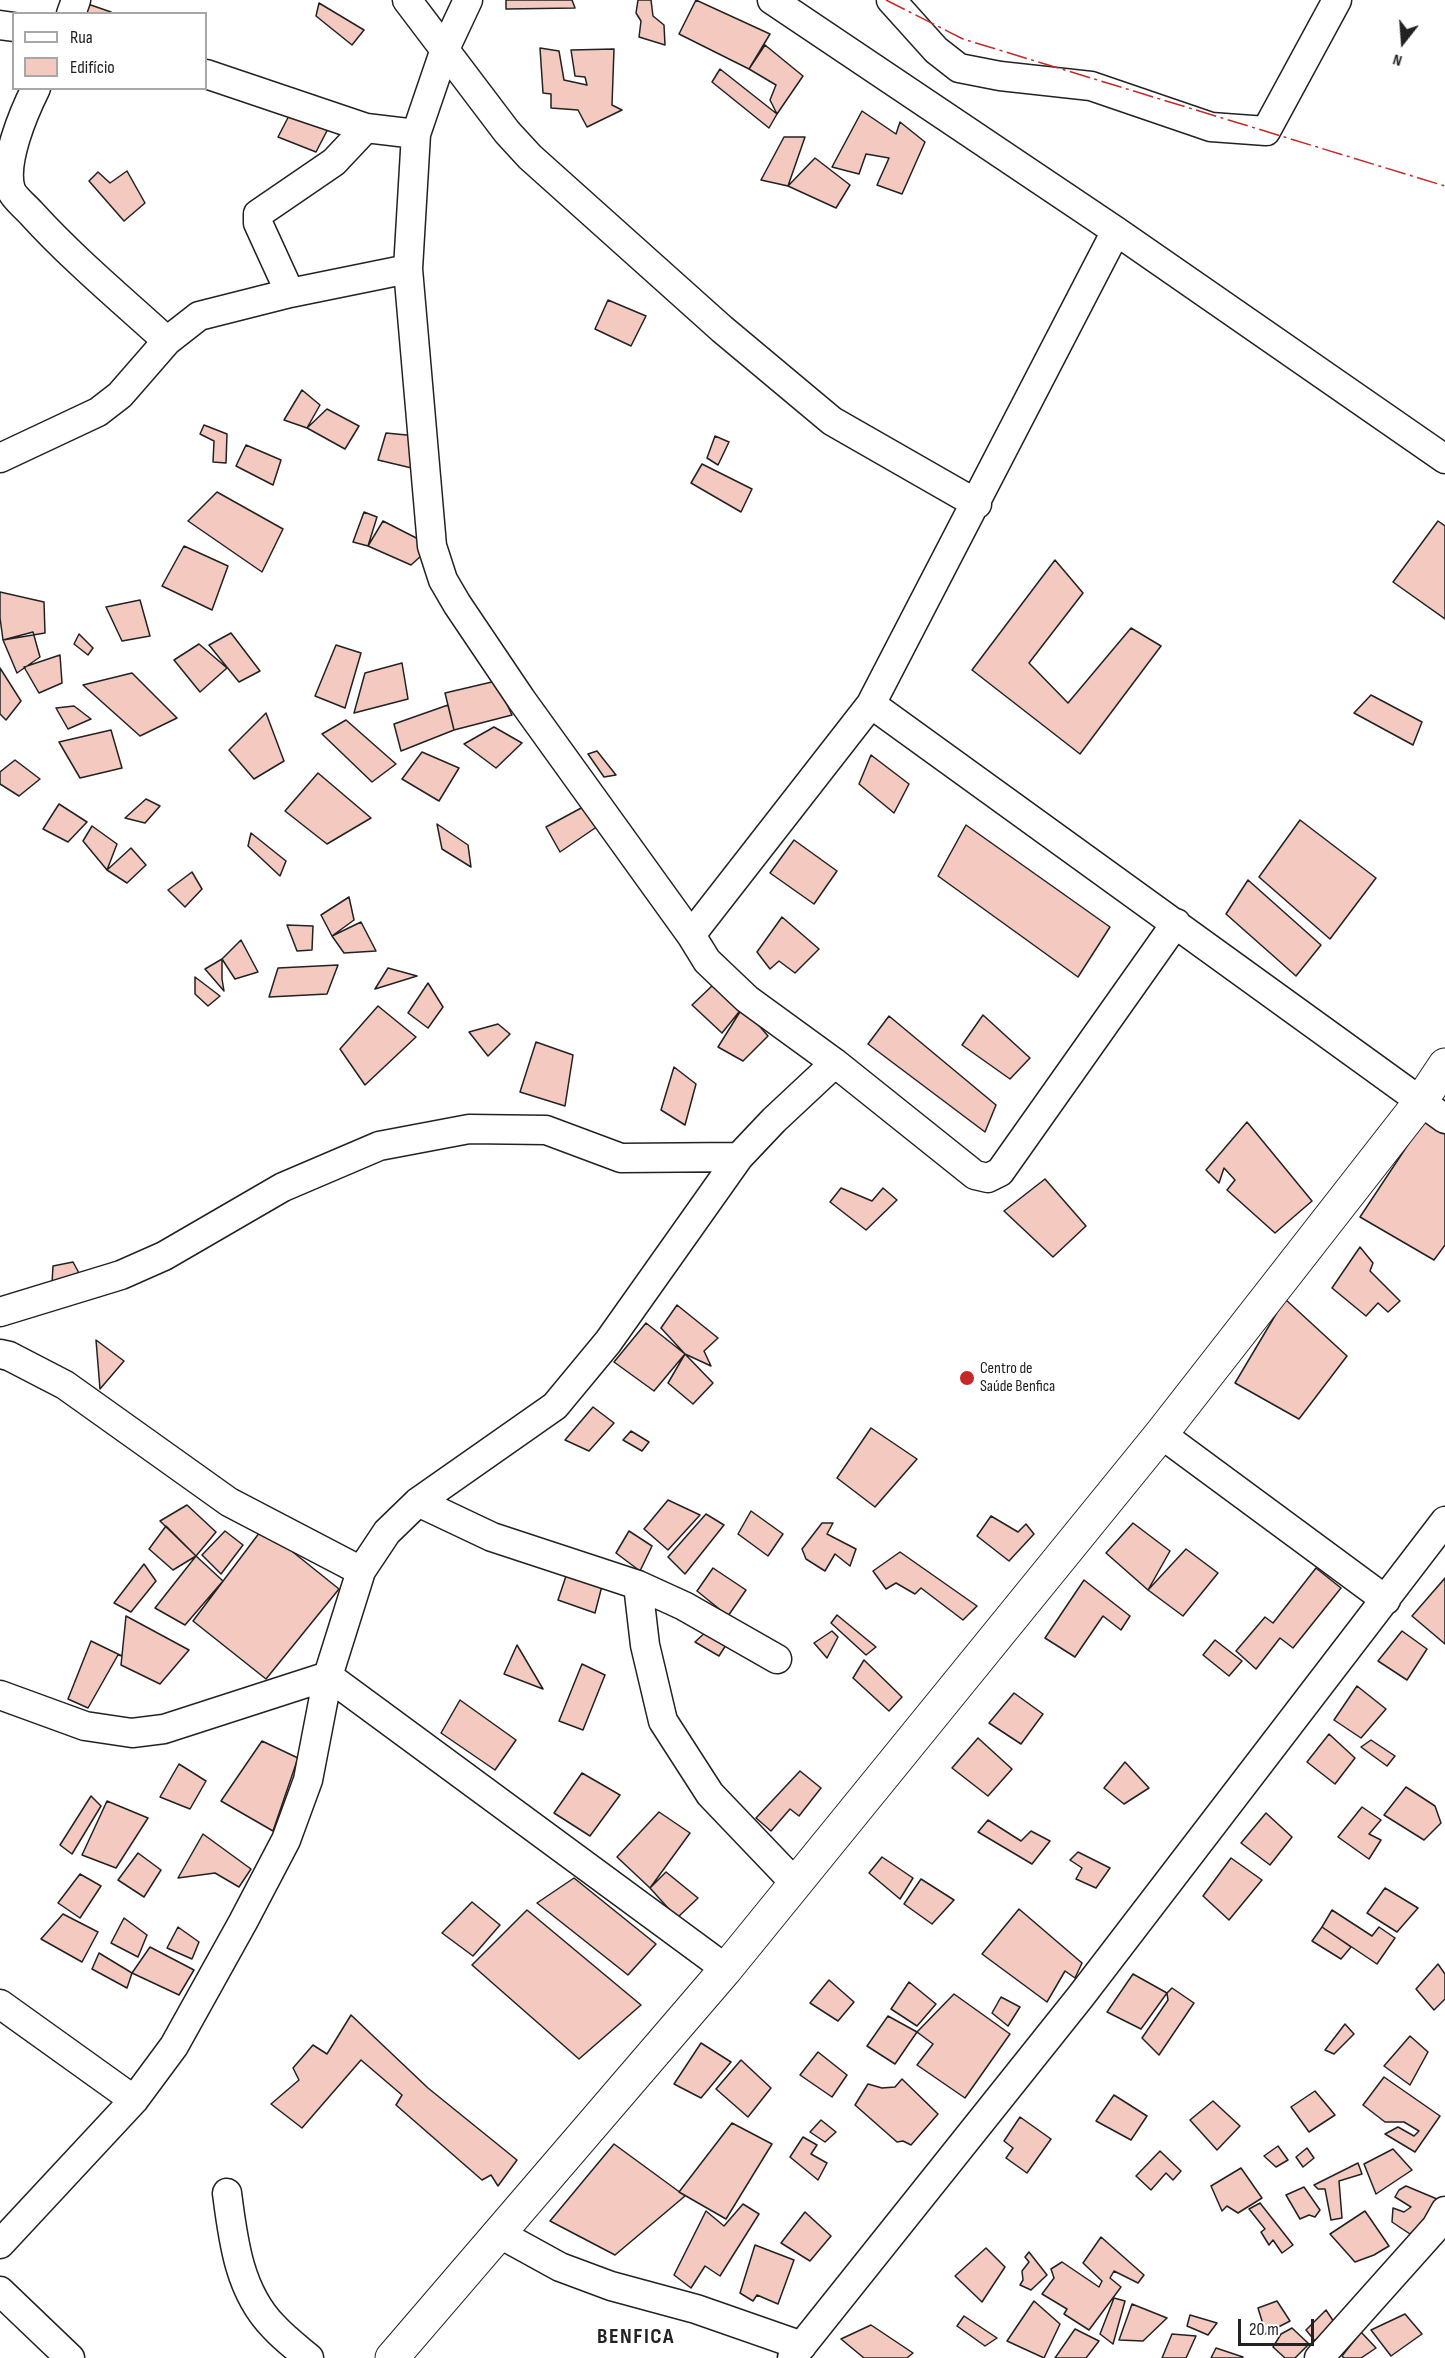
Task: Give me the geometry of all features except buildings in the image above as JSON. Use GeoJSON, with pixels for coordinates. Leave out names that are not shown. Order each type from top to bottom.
{"type":"FeatureCollection","features":[{"type":"Feature","properties":{"kind":"main road"},"geometry":{"type":"LineString","coordinates":[[392,2358],[726,1969],[1161,1434],[1433,1110],[1445,1065]]}},
{"type":"Feature","properties":{"kind":"street"},"geometry":{"type":"LineString","coordinates":[[407,0],[507,132],[530,157],[730,336],[832,421],[976,504]]}},
{"type":"Feature","properties":{"kind":"street"},"geometry":{"type":"LineString","coordinates":[[468,0],[445,49],[416,134],[408,269],[432,546],[443,580],[457,604],[521,699],[691,935],[707,961],[747,999],[834,1063],[975,1175],[988,1178],[1000,1172],[1176,923]]}},
{"type":"Feature","properties":{"kind":"street"},"geometry":{"type":"LineString","coordinates":[[772,0],[1116,231],[1445,459]]}},
{"type":"Feature","properties":{"kind":"street"},"geometry":{"type":"LineString","coordinates":[[891,0],[936,50],[959,68],[1000,76],[1091,86],[1211,127],[1266,131],[1337,0]]}},
{"type":"Feature","properties":{"kind":"street"},"geometry":{"type":"LineString","coordinates":[[207,74],[366,128],[416,134]]}},
{"type":"Feature","properties":{"kind":"street"},"geometry":{"type":"LineString","coordinates":[[35,90],[9,162],[12,192],[48,231],[166,341]]}},
{"type":"Feature","properties":{"kind":"street"},"geometry":{"type":"LineString","coordinates":[[290,293],[258,223],[258,214],[334,162],[366,128]]}},
{"type":"Feature","properties":{"kind":"street"},"geometry":{"type":"LineString","coordinates":[[691,935],[871,704],[1116,231]]}},
{"type":"Feature","properties":{"kind":"street"},"geometry":{"type":"LineString","coordinates":[[2,452],[98,412],[120,395],[166,341],[199,316],[290,293],[408,269]]}},
{"type":"Feature","properties":{"kind":"street"},"geometry":{"type":"LineString","coordinates":[[871,704],[1433,1110]]}},
{"type":"Feature","properties":{"kind":"street"},"geometry":{"type":"LineString","coordinates":[[0,2244],[134,2100],[174,2046],[286,1840],[308,1780],[328,1676],[361,1571],[387,1532],[418,1502],[555,1406],[608,1342],[739,1157],[834,1063]]}},
{"type":"Feature","properties":{"kind":"street"},"geometry":{"type":"LineString","coordinates":[[0,1312],[121,1275],[164,1256],[284,1187],[379,1146],[469,1129],[546,1130],[621,1158],[739,1157]]}},
{"type":"Feature","properties":{"kind":"street"},"geometry":{"type":"LineString","coordinates":[[0,1354],[9,1356],[66,1385],[229,1502],[361,1571]]}},
{"type":"Feature","properties":{"kind":"street"},"geometry":{"type":"LineString","coordinates":[[1161,1434],[1386,1600]]}},
{"type":"Feature","properties":{"kind":"street"},"geometry":{"type":"LineString","coordinates":[[418,1502],[492,1537],[638,1585],[684,1606],[777,1659]]}},
{"type":"Feature","properties":{"kind":"street"},"geometry":{"type":"LineString","coordinates":[[500,2234],[560,2267],[611,2286],[696,2309],[797,2352],[1081,1996],[1445,1521]]}},
{"type":"Feature","properties":{"kind":"street"},"geometry":{"type":"LineString","coordinates":[[638,1585],[645,1645],[663,1721],[710,1794],[795,1883]]}},
{"type":"Feature","properties":{"kind":"street"},"geometry":{"type":"LineString","coordinates":[[0,1695],[86,1726],[132,1733],[165,1729],[328,1676]]}},
{"type":"Feature","properties":{"kind":"street"},"geometry":{"type":"LineString","coordinates":[[328,1676],[726,1969]]}},
{"type":"Feature","properties":{"kind":"street"},"geometry":{"type":"LineString","coordinates":[[0,2004],[134,2100]]}},
{"type":"Feature","properties":{"kind":"street"},"geometry":{"type":"LineString","coordinates":[[226,2193],[235,2250],[250,2294],[273,2326],[309,2358]]}},
{"type":"Feature","properties":{"kind":"street"},"geometry":{"type":"LineString","coordinates":[[1318,2358],[1436,2227],[1445,2211]]}},
{"type":"Feature","properties":{"kind":"street"},"geometry":{"type":"LineString","coordinates":[[0,2291],[70,2358]]}},
{"type":"Feature","properties":{"kind":"power"},"geometry":{"type":"LineString","coordinates":[[886,0],[963,39],[1445,186]]}},
{"type":"Feature","properties":{"kind":"place","name":"Centro de Saúde Benfica"},"geometry":{"type":"Point","coordinates":[967,1378]}},
{"type":"Feature","properties":{"kind":"district","name":"BENFICA"},"geometry":{"type":"Point","coordinates":[636,2337]}}]}
